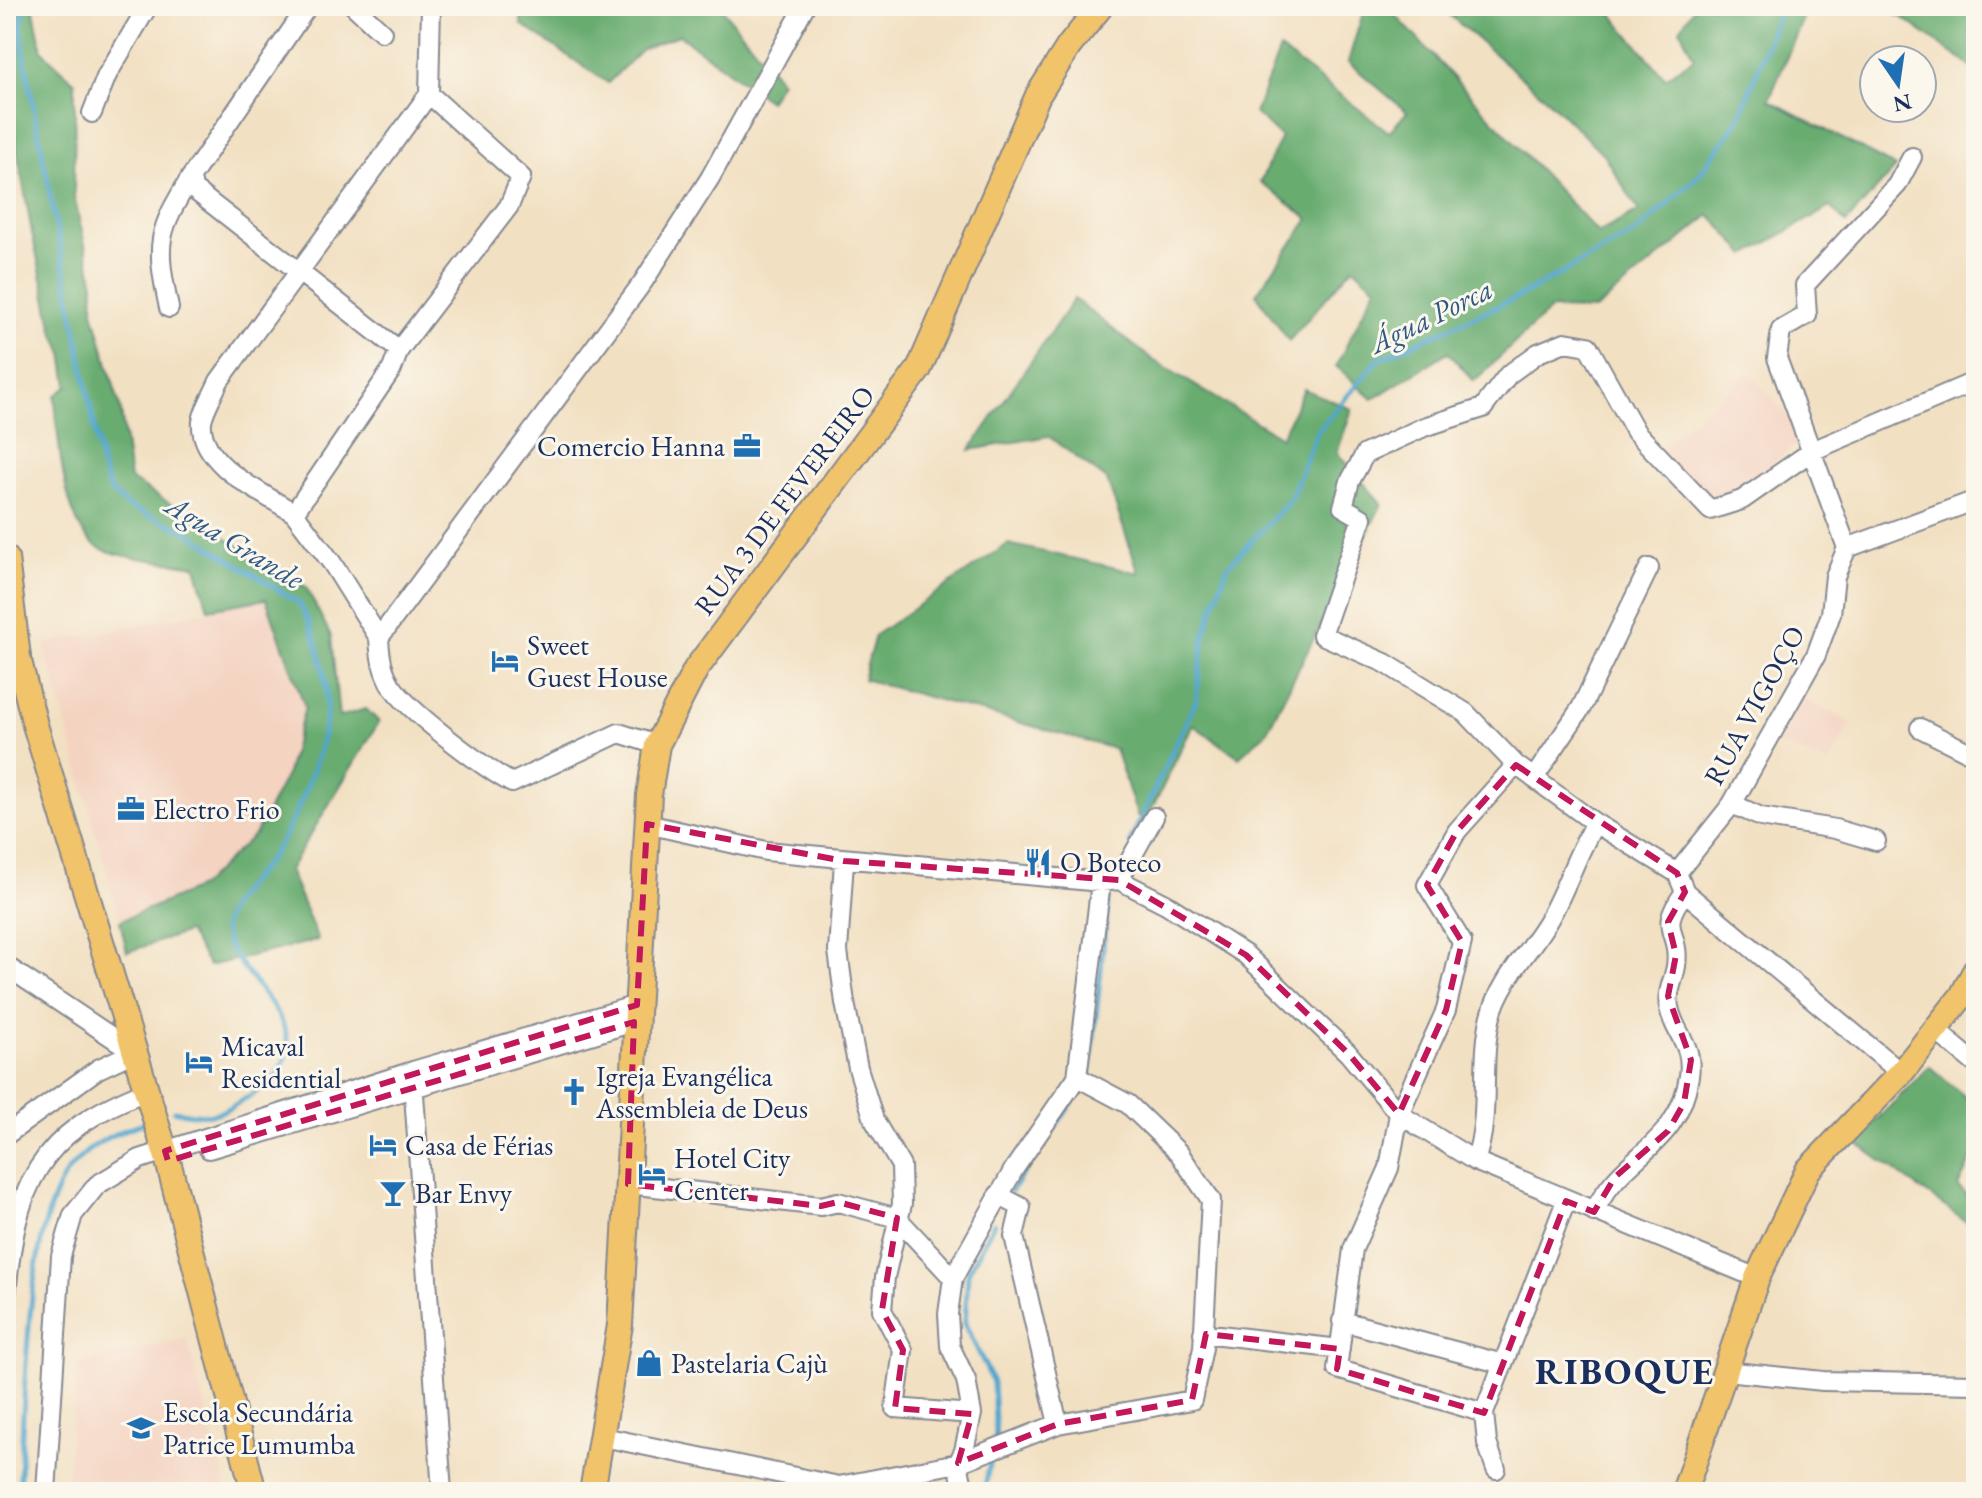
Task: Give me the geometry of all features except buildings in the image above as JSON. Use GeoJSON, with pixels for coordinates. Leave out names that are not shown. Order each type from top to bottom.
{"type":"FeatureCollection","features":[{"type":"Feature","properties":{"kind":"main road","name":"RUA 3 DE FEVEREIRO"},"geometry":{"type":"LineString","coordinates":[[592,1492],[620,1325],[647,824],[657,745],[696,669],[919,369],[1038,95],[1069,46],[1101,6]]}},
{"type":"Feature","properties":{"kind":"main road"},"geometry":{"type":"LineString","coordinates":[[6,558],[12,659],[166,1156],[254,1492]]}},
{"type":"Feature","properties":{"kind":"main road"},"geometry":{"type":"LineString","coordinates":[[1684,1492],[1757,1278],[1808,1170],[1901,1073],[1935,1030],[1969,999],[1976,969]]}},
{"type":"Feature","properties":{"kind":"street"},"geometry":{"type":"LineString","coordinates":[[92,113],[107,75],[148,6]]}},
{"type":"Feature","properties":{"kind":"street"},"geometry":{"type":"LineString","coordinates":[[354,6],[382,32]]}},
{"type":"Feature","properties":{"kind":"street"},"geometry":{"type":"LineString","coordinates":[[431,6],[429,94],[297,270],[219,381],[202,421],[207,449],[227,468],[294,513],[332,563],[379,638],[381,665],[393,688],[483,768],[512,783],[586,752],[619,733],[657,745]]}},
{"type":"Feature","properties":{"kind":"street"},"geometry":{"type":"LineString","coordinates":[[379,638],[643,282],[710,178],[805,6]]}},
{"type":"Feature","properties":{"kind":"street"},"geometry":{"type":"LineString","coordinates":[[169,308],[160,267],[163,223],[308,7]]}},
{"type":"Feature","properties":{"kind":"street"},"geometry":{"type":"LineString","coordinates":[[294,513],[392,369],[399,350],[509,206],[521,177],[429,94]]}},
{"type":"Feature","properties":{"kind":"street"},"geometry":{"type":"LineString","coordinates":[[1912,157],[1897,185],[1805,285],[1807,315],[1781,330],[1777,358],[1847,548],[1976,500]]}},
{"type":"Feature","properties":{"kind":"street"},"geometry":{"type":"LineString","coordinates":[[191,177],[193,189],[399,350]]}},
{"type":"Feature","properties":{"kind":"street"},"geometry":{"type":"LineString","coordinates":[[1901,1073],[1685,892],[1677,873],[1595,823],[1516,765],[1466,713],[1385,663],[1322,635],[1362,518],[1343,507],[1350,481],[1365,454],[1413,431],[1483,408],[1508,375],[1538,353],[1565,342],[1588,346],[1636,432],[1710,510],[1742,500],[1812,451],[1976,381]]}},
{"type":"Feature","properties":{"kind":"street","name":"RUA VIGOÇO"},"geometry":{"type":"LineString","coordinates":[[1677,873],[1732,804],[1826,636],[1835,576],[1847,548]]}},
{"type":"Feature","properties":{"kind":"street"},"geometry":{"type":"LineString","coordinates":[[1534,778],[1581,708],[1649,568]]}},
{"type":"Feature","properties":{"kind":"street"},"geometry":{"type":"LineString","coordinates":[[1920,728],[1976,756]]}},
{"type":"Feature","properties":{"kind":"street"},"geometry":{"type":"LineString","coordinates":[[1484,1413],[1337,1369],[1353,1249],[1389,1168],[1399,1114],[1446,1010],[1462,942],[1427,885],[1457,831],[1516,765]]}},
{"type":"Feature","properties":{"kind":"street"},"geometry":{"type":"LineString","coordinates":[[1732,804],[1761,817],[1835,829],[1876,841]]}},
{"type":"Feature","properties":{"kind":"street"},"geometry":{"type":"LineString","coordinates":[[964,1492],[958,1463],[964,1451],[972,1414],[966,1380],[950,1346],[948,1314],[953,1278],[998,1195],[1077,1077],[1110,881],[1154,817]]}},
{"type":"Feature","properties":{"kind":"street"},"geometry":{"type":"LineString","coordinates":[[1475,1161],[1484,1134],[1488,1030],[1492,1011],[1550,916],[1576,856],[1595,823]]}},
{"type":"Feature","properties":{"kind":"street"},"geometry":{"type":"LineString","coordinates":[[647,824],[766,851],[844,861],[1110,881],[1166,904],[1246,955],[1348,1053],[1399,1114],[1475,1161],[1757,1278]]}},
{"type":"Feature","properties":{"kind":"street"},"geometry":{"type":"LineString","coordinates":[[844,861],[838,951],[845,1003],[858,1068],[874,1120],[901,1166],[902,1204],[882,1310],[903,1350],[895,1408],[972,1414]]}},
{"type":"Feature","properties":{"kind":"street"},"geometry":{"type":"LineString","coordinates":[[1594,1212],[1615,1177],[1668,1131],[1684,1103],[1691,1060],[1689,1047],[1669,1009],[1668,996],[1676,955],[1668,922],[1671,911],[1685,892]]}},
{"type":"Feature","properties":{"kind":"street"},"geometry":{"type":"LineString","coordinates":[[6,966],[134,1052]]}},
{"type":"Feature","properties":{"kind":"street"},"geometry":{"type":"LineString","coordinates":[[46,1492],[61,1256],[73,1215],[97,1185],[140,1159],[166,1156],[636,1013]]}},
{"type":"Feature","properties":{"kind":"street"},"geometry":{"type":"LineString","coordinates":[[1935,1030],[1976,1064]]}},
{"type":"Feature","properties":{"kind":"street"},"geometry":{"type":"LineString","coordinates":[[6,1135],[98,1069],[134,1052]]}},
{"type":"Feature","properties":{"kind":"street"},"geometry":{"type":"LineString","coordinates":[[603,1437],[839,1486],[958,1463],[1058,1424],[1192,1400],[1203,1333],[1211,1200],[1179,1153],[1128,1104],[1077,1077]]}},
{"type":"Feature","properties":{"kind":"street"},"geometry":{"type":"LineString","coordinates":[[414,1079],[442,1492]]}},
{"type":"Feature","properties":{"kind":"street"},"geometry":{"type":"LineString","coordinates":[[6,1297],[14,1225],[39,1165],[62,1138],[86,1119],[146,1091]]}},
{"type":"Feature","properties":{"kind":"street"},"geometry":{"type":"LineString","coordinates":[[628,1184],[821,1206],[838,1202],[897,1218],[953,1278]]}},
{"type":"Feature","properties":{"kind":"street"},"geometry":{"type":"LineString","coordinates":[[998,1195],[1021,1207],[1014,1236],[1058,1424]]}},
{"type":"Feature","properties":{"kind":"street"},"geometry":{"type":"LineString","coordinates":[[1496,1469],[1487,1443],[1484,1413],[1566,1201]]}},
{"type":"Feature","properties":{"kind":"street"},"geometry":{"type":"LineString","coordinates":[[1342,1321],[1503,1364]]}},
{"type":"Feature","properties":{"kind":"street"},"geometry":{"type":"LineString","coordinates":[[1203,1333],[1340,1349]]}},
{"type":"Feature","properties":{"kind":"street"},"geometry":{"type":"LineString","coordinates":[[1725,1371],[1823,1381],[1976,1384]]}},
{"type":"Feature","properties":{"kind":"highlighted area"},"geometry":{"type":"Polygon","coordinates":[[[1516,765],[1677,873],[1685,892],[1668,922],[1676,955],[1668,996],[1691,1060],[1684,1103],[1668,1131],[1615,1177],[1594,1212],[1566,1201],[1484,1413],[1337,1369],[1340,1349],[1206,1334],[1192,1400],[1058,1424],[958,1463],[972,1414],[895,1408],[903,1350],[882,1310],[897,1218],[838,1202],[821,1206],[628,1184],[634,1022],[168,1161],[165,1151],[637,1005],[647,824],[844,861],[1119,880],[1246,955],[1348,1053],[1399,1114],[1446,1010],[1462,942],[1427,885],[1457,831],[1516,765]]]}},
{"type":"Feature","properties":{"kind":"shaded area"},"geometry":{"type":"Polygon","coordinates":[[[1749,372],[1805,437],[1714,514],[1658,450],[1749,372]]]}},
{"type":"Feature","properties":{"kind":"shaded area"},"geometry":{"type":"Polygon","coordinates":[[[266,599],[305,707],[287,773],[256,833],[200,887],[120,921],[44,644],[266,599]]]}},
{"type":"Feature","properties":{"kind":"shaded area"},"geometry":{"type":"Polygon","coordinates":[[[1802,698],[1851,723],[1828,765],[1779,744],[1802,698]]]}},
{"type":"Feature","properties":{"kind":"shaded area","name":"Escola Secundária Patrice Lumumba"},"geometry":{"type":"Polygon","coordinates":[[[187,1338],[227,1492],[66,1492],[77,1364],[187,1338]]]}},
{"type":"Feature","properties":{"kind":"green space"},"geometry":{"type":"Polygon","coordinates":[[[6,6],[37,6],[34,11],[42,51],[75,82],[74,196],[94,284],[93,311],[121,411],[130,479],[306,587],[331,636],[339,717],[366,709],[379,722],[289,870],[318,940],[209,966],[188,932],[127,952],[120,921],[200,887],[256,833],[287,773],[305,707],[266,599],[208,609],[196,566],[104,550],[90,541],[79,526],[65,482],[58,434],[55,396],[68,386],[63,353],[53,330],[32,233],[6,89],[6,6]]]}},
{"type":"Feature","properties":{"kind":"green space"},"geometry":{"type":"Polygon","coordinates":[[[521,6],[720,6],[781,81],[769,101],[679,35],[642,49],[608,83],[521,24],[521,6]]]}},
{"type":"Feature","properties":{"kind":"green space"},"geometry":{"type":"Polygon","coordinates":[[[1365,6],[1387,6],[1598,233],[1639,211],[1603,154],[1548,100],[1439,6],[1613,6],[1610,12],[1665,78],[1694,58],[1680,29],[1695,6],[1808,6],[1769,100],[1896,167],[1846,223],[1830,207],[1746,255],[1710,215],[1595,310],[1551,309],[1474,381],[1448,352],[1373,399],[1336,366],[1376,287],[1353,267],[1289,341],[1256,294],[1309,219],[1260,182],[1281,137],[1255,113],[1280,49],[1389,132],[1407,112],[1348,62],[1365,6]]]}},
{"type":"Feature","properties":{"kind":"green space"},"geometry":{"type":"Polygon","coordinates":[[[1878,6],[1976,6],[1976,70],[1903,18],[1878,6]]]}},
{"type":"Feature","properties":{"kind":"green space"},"geometry":{"type":"Polygon","coordinates":[[[1074,299],[1153,360],[1281,437],[1304,389],[1352,409],[1337,453],[1382,504],[1266,733],[1239,757],[1193,725],[1145,823],[1137,815],[1115,749],[863,679],[875,635],[1008,544],[1139,573],[1107,480],[1048,436],[970,450],[1074,299]]]}},
{"type":"Feature","properties":{"kind":"green space"},"geometry":{"type":"Polygon","coordinates":[[[1929,1066],[1976,1106],[1976,1149],[1958,1187],[1976,1204],[1976,1229],[1855,1142],[1929,1066]]]}},
{"type":"Feature","properties":{"kind":"waterway","name":"Agua Grande"},"geometry":{"type":"LineString","coordinates":[[25,6],[21,26],[25,62],[102,467],[110,490],[127,506],[187,532],[299,603],[315,638],[324,677],[326,719],[317,758],[301,800],[275,851],[234,901],[225,919],[226,938],[283,1025],[287,1048],[279,1071],[253,1094],[232,1107],[208,1115],[174,1111]]}},
{"type":"Feature","properties":{"kind":"waterway","name":"Água Porca"},"geometry":{"type":"LineString","coordinates":[[1130,842],[1196,701],[1204,636],[1227,567],[1290,500],[1317,432],[1378,360],[1516,298],[1638,231],[1700,174],[1739,119],[1780,10],[1786,6]]}},
{"type":"Feature","properties":{"kind":"waterway"},"geometry":{"type":"LineString","coordinates":[[1090,1074],[1109,891]]}},
{"type":"Feature","properties":{"kind":"waterway"},"geometry":{"type":"LineString","coordinates":[[1011,1191],[1081,1089]]}},
{"type":"Feature","properties":{"kind":"waterway"},"geometry":{"type":"LineString","coordinates":[[19,1492],[29,1320],[44,1229],[56,1193],[72,1166],[88,1151],[114,1134],[144,1123]]}},
{"type":"Feature","properties":{"kind":"waterway"},"geometry":{"type":"LineString","coordinates":[[994,1223],[968,1273],[965,1324],[993,1382],[996,1439]]}},
{"type":"Feature","properties":{"kind":"waterway"},"geometry":{"type":"LineString","coordinates":[[984,1492],[991,1456]]}},
{"type":"Feature","properties":{"kind":"place","name":"Comercio Hanna"},"geometry":{"type":"Point","coordinates":[747,446]}},
{"type":"Feature","properties":{"kind":"place","name":"Sweet Guest House"},"geometry":{"type":"Point","coordinates":[505,661]}},
{"type":"Feature","properties":{"kind":"place","name":"Electro Frio"},"geometry":{"type":"Point","coordinates":[131,809]}},
{"type":"Feature","properties":{"kind":"place","name":"O Boteco"},"geometry":{"type":"Point","coordinates":[1038,862]}},
{"type":"Feature","properties":{"kind":"place","name":"Micaval Residential"},"geometry":{"type":"Point","coordinates":[199,1062]}},
{"type":"Feature","properties":{"kind":"place","name":"Igreja Evangélica Assembleia de Deus"},"geometry":{"type":"Point","coordinates":[574,1092]}},
{"type":"Feature","properties":{"kind":"place","name":"Casa de Férias"},"geometry":{"type":"Point","coordinates":[383,1145]}},
{"type":"Feature","properties":{"kind":"place","name":"Hotel City Center"},"geometry":{"type":"Point","coordinates":[652,1174]}},
{"type":"Feature","properties":{"kind":"place","name":"Bar Envy"},"geometry":{"type":"Point","coordinates":[393,1193]}},
{"type":"Feature","properties":{"kind":"place","name":"Pastelaria Cajù"},"geometry":{"type":"Point","coordinates":[649,1363]}},
{"type":"Feature","properties":{"kind":"place","name":"Escola Secundária Patrice Lumumba"},"geometry":{"type":"Point","coordinates":[141,1428]}},
{"type":"Feature","properties":{"kind":"district","name":"RIBOQUE"},"geometry":{"type":"Point","coordinates":[1625,1371]}}]}
